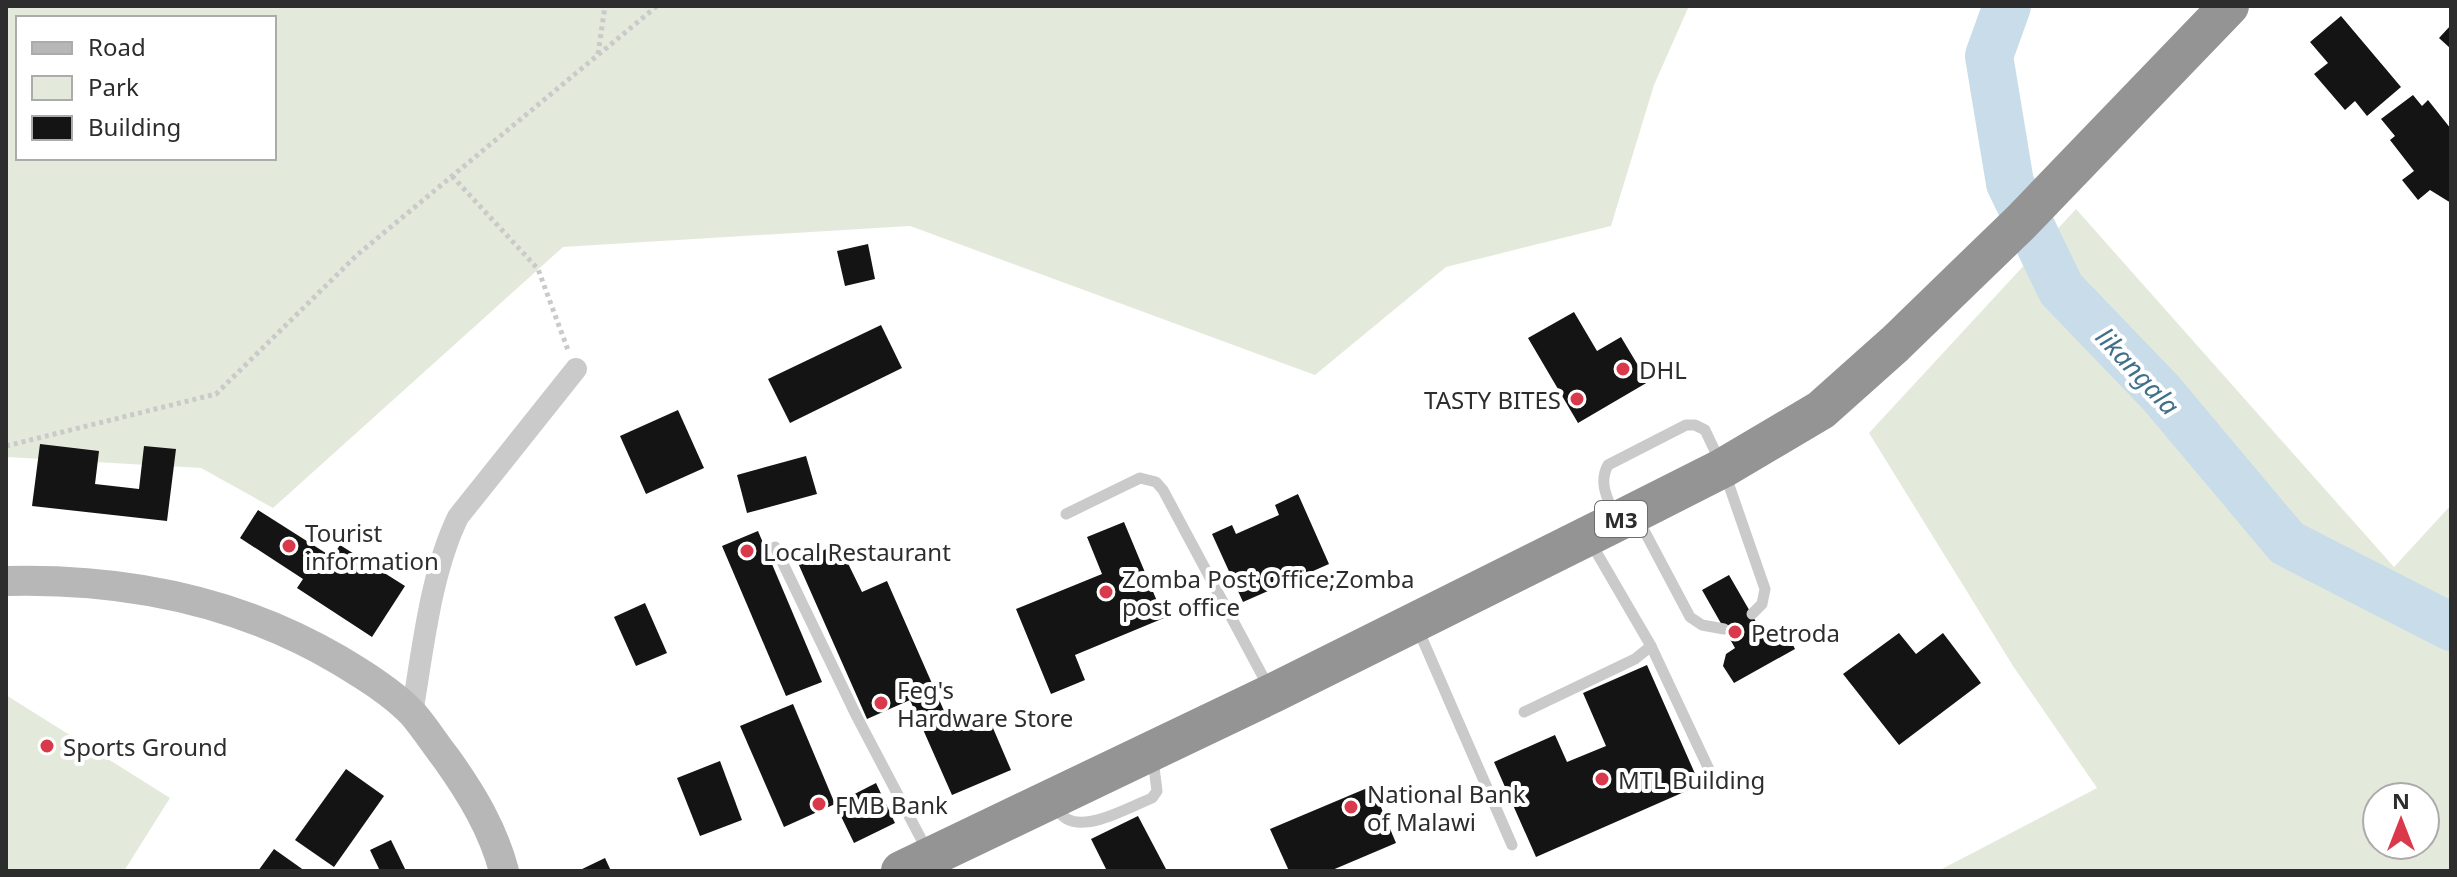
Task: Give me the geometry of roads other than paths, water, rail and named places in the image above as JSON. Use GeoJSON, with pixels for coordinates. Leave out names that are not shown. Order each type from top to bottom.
{"type":"FeatureCollection","features":[{"type":"Feature","properties":{"kind":"highway","name":"M3"},"geometry":{"type":"LineString","coordinates":[[914,866],[1273,693],[1723,468],[1821,410],[1895,344],[2023,220],[2229,6]]}},
{"type":"Feature","properties":{"kind":"street"},"geometry":{"type":"LineString","coordinates":[[412,713],[447,540],[458,517],[576,369]]}},
{"type":"Feature","properties":{"kind":"street"},"geometry":{"type":"LineString","coordinates":[[6,581],[116,585],[184,596],[249,617],[343,662],[412,713],[465,785],[496,842],[504,871]]}},
{"type":"Feature","properties":{"kind":"lane"},"geometry":{"type":"LineString","coordinates":[[1713,778],[1651,646],[1612,523],[1603,485],[1603,475],[1608,465],[1686,425],[1705,430],[1723,468],[1765,589],[1762,604],[1752,614]]}},
{"type":"Feature","properties":{"kind":"lane"},"geometry":{"type":"LineString","coordinates":[[1066,514],[1140,478],[1156,482],[1273,693]]}},
{"type":"Feature","properties":{"kind":"lane"},"geometry":{"type":"LineString","coordinates":[[1612,523],[1690,617],[1702,625],[1724,629]]}},
{"type":"Feature","properties":{"kind":"lane"},"geometry":{"type":"LineString","coordinates":[[775,547],[857,717],[914,866]]}},
{"type":"Feature","properties":{"kind":"lane"},"geometry":{"type":"LineString","coordinates":[[1415,622],[1512,845]]}},
{"type":"Feature","properties":{"kind":"lane"},"geometry":{"type":"LineString","coordinates":[[1524,712],[1635,659],[1651,646]]}},
{"type":"Feature","properties":{"kind":"waterway","name":"likangala"},"geometry":{"type":"LineString","coordinates":[[2007,6],[1989,56],[2010,183],[2061,289],[2161,393],[2287,543],[2451,627]]}},
{"type":"Feature","properties":{"kind":"place","name":"DHL"},"geometry":{"type":"Point","coordinates":[1623,369]}},
{"type":"Feature","properties":{"kind":"place","name":"TASTY BITES"},"geometry":{"type":"Point","coordinates":[1577,399]}},
{"type":"Feature","properties":{"kind":"place","name":"Tourist information"},"geometry":{"type":"Point","coordinates":[289,546]}},
{"type":"Feature","properties":{"kind":"place","name":"Local Restaurant"},"geometry":{"type":"Point","coordinates":[747,551]}},
{"type":"Feature","properties":{"kind":"place","name":"Zomba Post Office;Zomba post office"},"geometry":{"type":"Point","coordinates":[1106,592]}},
{"type":"Feature","properties":{"kind":"place","name":"Petroda"},"geometry":{"type":"Point","coordinates":[1735,632]}},
{"type":"Feature","properties":{"kind":"place","name":"Feg's Hardware Store"},"geometry":{"type":"Point","coordinates":[881,703]}},
{"type":"Feature","properties":{"kind":"place","name":"Sports Ground"},"geometry":{"type":"Point","coordinates":[47,746]}},
{"type":"Feature","properties":{"kind":"place","name":"MTL Building"},"geometry":{"type":"Point","coordinates":[1602,779]}},
{"type":"Feature","properties":{"kind":"place","name":"FMB Bank"},"geometry":{"type":"Point","coordinates":[819,804]}},
{"type":"Feature","properties":{"kind":"place","name":"National Bank of Malawi"},"geometry":{"type":"Point","coordinates":[1351,807]}}]}
